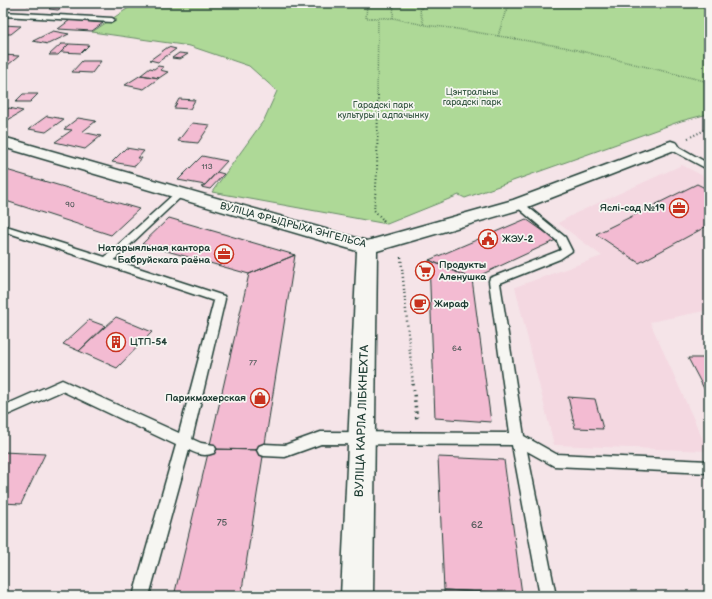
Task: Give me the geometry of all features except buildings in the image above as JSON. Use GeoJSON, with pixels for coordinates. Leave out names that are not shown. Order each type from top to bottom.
{"type":"FeatureCollection","features":[{"type":"Feature","properties":{"kind":"street","name":"ВУЛІЦА ФРЫДРЫХА ЭНГЕЛЬСА"},"geometry":{"type":"LineString","coordinates":[[3,142],[366,247],[519,204],[671,146]]}},
{"type":"Feature","properties":{"kind":"street","name":"ВУЛІЦА КАРЛА ЛІБКНЕХТА"},"geometry":{"type":"LineString","coordinates":[[357,596],[366,247]]}},
{"type":"Feature","properties":{"kind":"lane"},"geometry":{"type":"LineString","coordinates":[[3,14],[112,20]]}},
{"type":"Feature","properties":{"kind":"lane"},"geometry":{"type":"LineString","coordinates":[[671,146],[709,167]]}},
{"type":"Feature","properties":{"kind":"lane"},"geometry":{"type":"LineString","coordinates":[[107,261],[179,194]]}},
{"type":"Feature","properties":{"kind":"lane"},"geometry":{"type":"LineString","coordinates":[[519,204],[561,239],[566,251],[494,281],[518,439],[548,596]]}},
{"type":"Feature","properties":{"kind":"lane"},"geometry":{"type":"LineString","coordinates":[[3,228],[220,299],[184,442],[141,596]]}},
{"type":"Feature","properties":{"kind":"lane"},"geometry":{"type":"LineString","coordinates":[[3,412],[62,385],[200,449],[209,449]]}},
{"type":"Feature","properties":{"kind":"lane"},"geometry":{"type":"LineString","coordinates":[[264,450],[285,451],[320,438],[518,439],[554,460],[709,467]]}},
{"type":"Feature","properties":{"kind":"path"},"geometry":{"type":"LineString","coordinates":[[367,3],[366,18],[394,18],[424,25],[564,47],[709,82]]}},
{"type":"Feature","properties":{"kind":"path"},"geometry":{"type":"LineString","coordinates":[[394,3],[394,18]]}},
{"type":"Feature","properties":{"kind":"path"},"geometry":{"type":"LineString","coordinates":[[424,3],[420,12],[424,25]]}},
{"type":"Feature","properties":{"kind":"path"},"geometry":{"type":"LineString","coordinates":[[498,36],[505,13],[511,3]]}},
{"type":"Feature","properties":{"kind":"shaded area"},"geometry":{"type":"Polygon","coordinates":[[[682,165],[709,179],[709,310],[650,322],[708,451],[554,445],[515,287],[602,256],[558,223],[576,213],[682,165]]]}},
{"type":"Feature","properties":{"kind":"green space","name":"Цэнтральны гарадскі парк"},"geometry":{"type":"Polygon","coordinates":[[[136,3],[705,3],[709,6],[709,112],[708,114],[681,121],[465,198],[459,195],[387,224],[212,192],[264,120],[277,91],[249,66],[190,46],[92,32],[136,3]]]}},
{"type":"Feature","properties":{"kind":"place","name":"Яслі-сад №19"},"geometry":{"type":"Point","coordinates":[679,208]}},
{"type":"Feature","properties":{"kind":"place","name":"ЖЭУ-2"},"geometry":{"type":"Point","coordinates":[488,239]}},
{"type":"Feature","properties":{"kind":"place","name":"Натарыяльная кантора Бабруйскага раёна"},"geometry":{"type":"Point","coordinates":[224,254]}},
{"type":"Feature","properties":{"kind":"place","name":"Продукты Аленушка"},"geometry":{"type":"Point","coordinates":[425,271]}},
{"type":"Feature","properties":{"kind":"place","name":"Жираф"},"geometry":{"type":"Point","coordinates":[420,304]}},
{"type":"Feature","properties":{"kind":"place","name":"ЦТП-54"},"geometry":{"type":"Point","coordinates":[116,342]}},
{"type":"Feature","properties":{"kind":"place","name":"Парикмахерская"},"geometry":{"type":"Point","coordinates":[260,398]}},
{"type":"Feature","properties":{"kind":"park label","name":"Гарадскі парк культуры і адпачынку"},"geometry":{"type":"Point","coordinates":[383,110]}}]}
